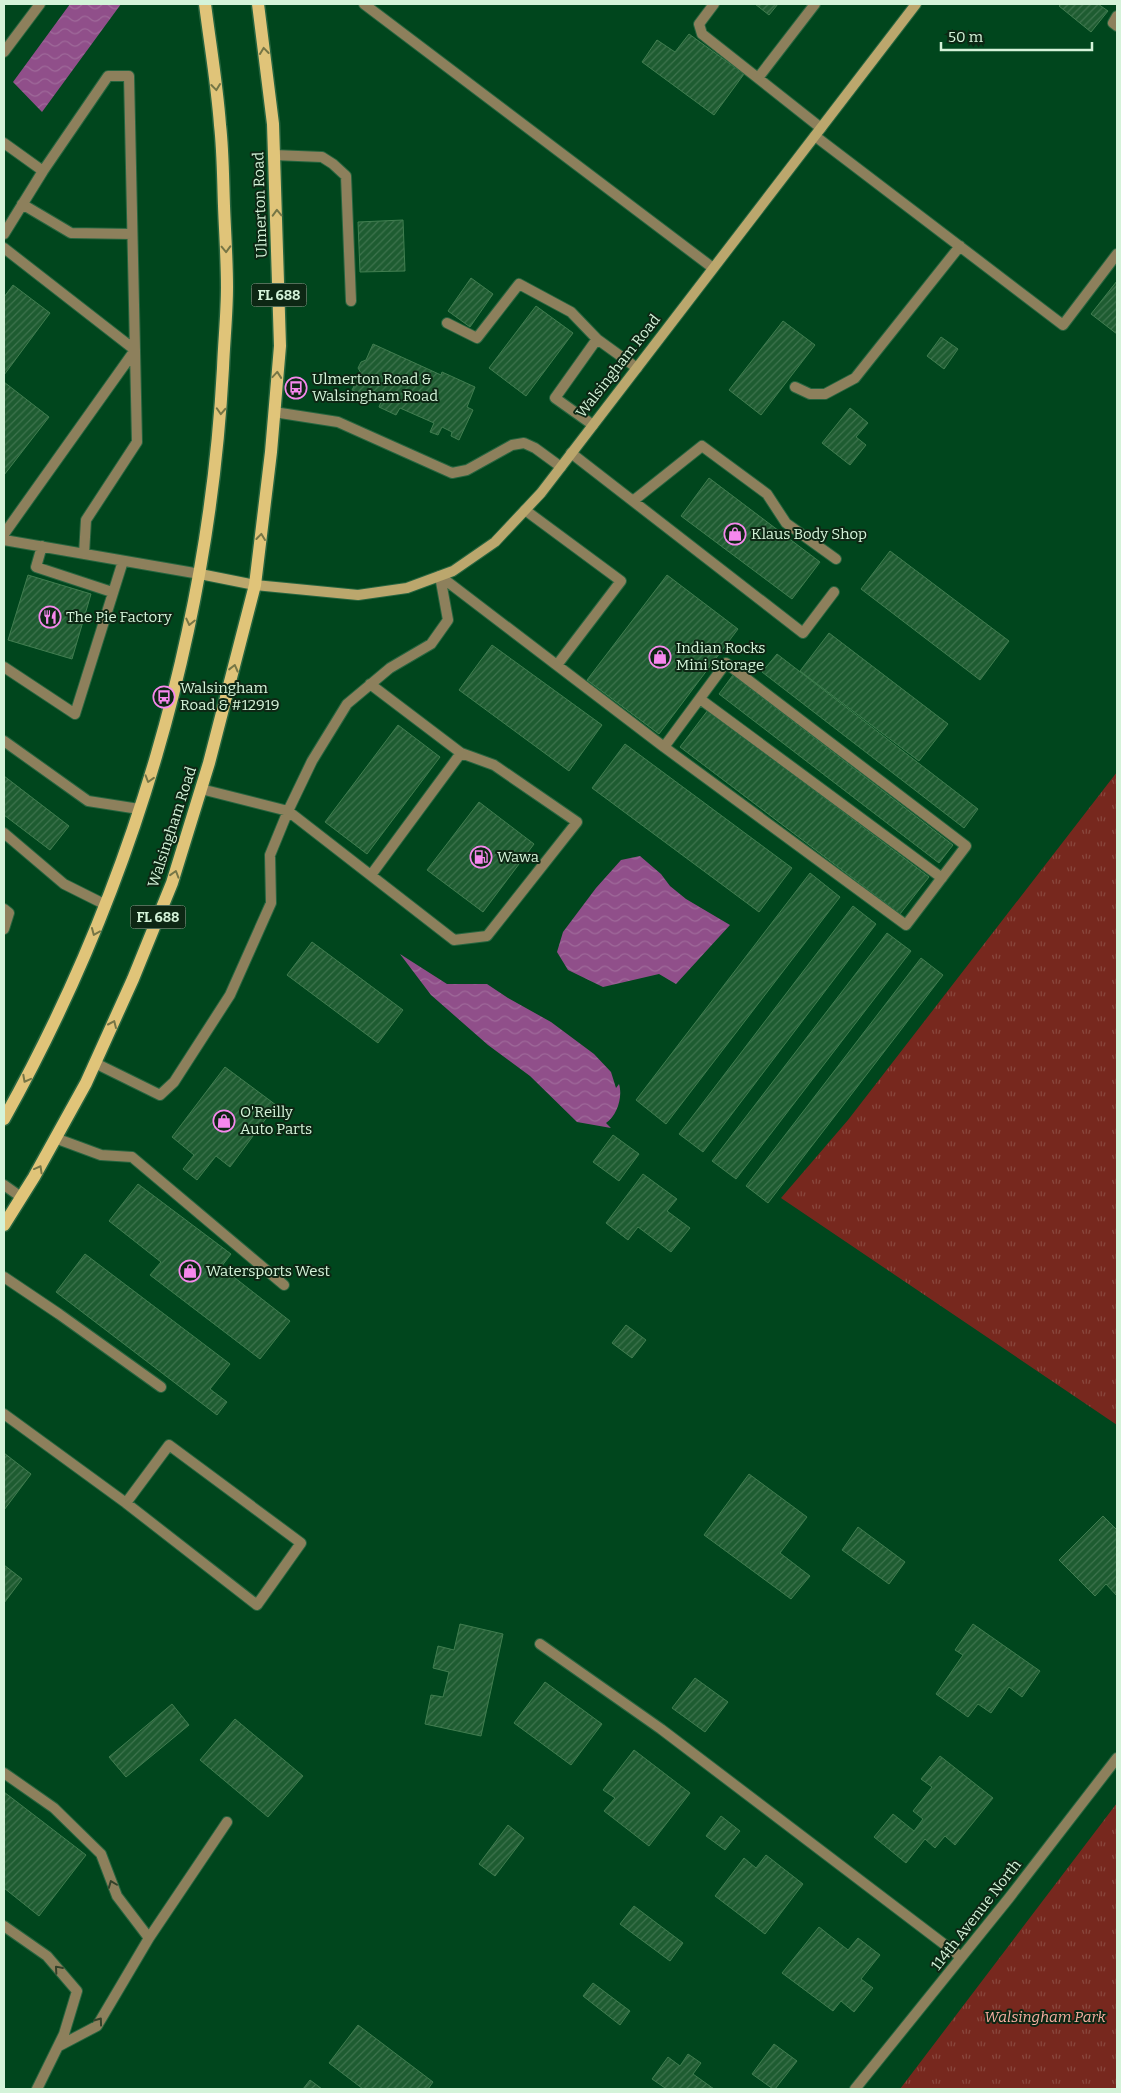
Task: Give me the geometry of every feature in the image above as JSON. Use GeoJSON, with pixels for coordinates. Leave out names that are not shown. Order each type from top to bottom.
{"type":"FeatureCollection","features":[{"type":"Feature","properties":{"kind":"main road"},"geometry":{"type":"LineString","coordinates":[[4,1119],[69,994],[106,905],[139,809],[175,688],[200,574],[220,431],[227,288],[220,125],[205,4]]}},
{"type":"Feature","properties":{"kind":"main road","name":"Ulmerton Road"},"geometry":{"type":"LineString","coordinates":[[255,585],[280,346],[273,124],[258,4]]}},
{"type":"Feature","properties":{"kind":"main road","name":"Walsingham Road"},"geometry":{"type":"LineString","coordinates":[[4,1225],[55,1138],[95,1063],[134,979],[172,883],[201,789],[255,585]]}},
{"type":"Feature","properties":{"kind":"street"},"geometry":{"type":"LineString","coordinates":[[4,52],[40,4]]}},
{"type":"Feature","properties":{"kind":"street"},"geometry":{"type":"LineString","coordinates":[[364,4],[713,268]]}},
{"type":"Feature","properties":{"kind":"street"},"geometry":{"type":"LineString","coordinates":[[714,4],[699,24],[702,34],[758,78],[818,132],[960,246],[1063,325],[1117,254]]}},
{"type":"Feature","properties":{"kind":"street"},"geometry":{"type":"LineString","coordinates":[[758,78],[815,4]]}},
{"type":"Feature","properties":{"kind":"street","name":"Walsingham Road"},"geometry":{"type":"LineString","coordinates":[[200,574],[255,585],[358,595],[407,588],[453,571],[495,542],[561,467],[916,4]]}},
{"type":"Feature","properties":{"kind":"street"},"geometry":{"type":"LineString","coordinates":[[1117,16],[1113,23],[1117,26]]}},
{"type":"Feature","properties":{"kind":"street"},"geometry":{"type":"LineString","coordinates":[[4,234],[42,171],[108,76],[129,76],[137,442],[86,520],[84,554]]}},
{"type":"Feature","properties":{"kind":"street"},"geometry":{"type":"LineString","coordinates":[[4,143],[42,171]]}},
{"type":"Feature","properties":{"kind":"street"},"geometry":{"type":"LineString","coordinates":[[274,155],[322,157],[346,176],[351,301]]}},
{"type":"Feature","properties":{"kind":"street"},"geometry":{"type":"LineString","coordinates":[[22,204],[72,233],[132,234]]}},
{"type":"Feature","properties":{"kind":"street"},"geometry":{"type":"LineString","coordinates":[[796,387],[810,394],[826,394],[855,378],[960,246]]}},
{"type":"Feature","properties":{"kind":"street"},"geometry":{"type":"LineString","coordinates":[[4,248],[135,350]]}},
{"type":"Feature","properties":{"kind":"street"},"geometry":{"type":"LineString","coordinates":[[447,323],[477,338],[520,284],[571,312],[597,339],[637,368]]}},
{"type":"Feature","properties":{"kind":"street"},"geometry":{"type":"LineString","coordinates":[[593,425],[555,398],[597,339]]}},
{"type":"Feature","properties":{"kind":"street"},"geometry":{"type":"LineString","coordinates":[[4,534],[135,350]]}},
{"type":"Feature","properties":{"kind":"street"},"geometry":{"type":"LineString","coordinates":[[274,412],[338,422],[452,473],[467,470],[512,445],[524,443],[535,448],[561,467]]}},
{"type":"Feature","properties":{"kind":"street"},"geometry":{"type":"LineString","coordinates":[[633,501],[702,446],[767,494],[786,523],[836,559]]}},
{"type":"Feature","properties":{"kind":"street"},"geometry":{"type":"LineString","coordinates":[[571,453],[803,633],[834,592]]}},
{"type":"Feature","properties":{"kind":"street"},"geometry":{"type":"LineString","coordinates":[[525,510],[621,581],[558,665]]}},
{"type":"Feature","properties":{"kind":"street"},"geometry":{"type":"LineString","coordinates":[[4,540],[200,574]]}},
{"type":"Feature","properties":{"kind":"street"},"geometry":{"type":"LineString","coordinates":[[42,546],[36,567],[112,592]]}},
{"type":"Feature","properties":{"kind":"street"},"geometry":{"type":"LineString","coordinates":[[4,667],[75,714],[123,561]]}},
{"type":"Feature","properties":{"kind":"street"},"geometry":{"type":"LineString","coordinates":[[440,576],[664,747],[906,925],[966,846],[726,663],[664,747]]}},
{"type":"Feature","properties":{"kind":"street"},"geometry":{"type":"LineString","coordinates":[[95,1063],[160,1095],[174,1082],[230,995],[271,903],[270,855],[288,811],[312,761],[347,704],[390,668],[430,644],[448,620],[440,576]]}},
{"type":"Feature","properties":{"kind":"street"},"geometry":{"type":"LineString","coordinates":[[201,789],[288,811],[454,940],[487,936],[577,822],[494,765],[460,753],[370,684]]}},
{"type":"Feature","properties":{"kind":"street"},"geometry":{"type":"LineString","coordinates":[[700,699],[942,878]]}},
{"type":"Feature","properties":{"kind":"street"},"geometry":{"type":"LineString","coordinates":[[4,741],[88,801],[139,809]]}},
{"type":"Feature","properties":{"kind":"street"},"geometry":{"type":"LineString","coordinates":[[371,876],[460,753]]}},
{"type":"Feature","properties":{"kind":"street"},"geometry":{"type":"LineString","coordinates":[[4,834],[64,884],[106,905]]}},
{"type":"Feature","properties":{"kind":"street"},"geometry":{"type":"LineString","coordinates":[[4,909],[9,913],[4,930]]}},
{"type":"Feature","properties":{"kind":"street"},"geometry":{"type":"LineString","coordinates":[[55,1138],[100,1154],[132,1157],[284,1285]]}},
{"type":"Feature","properties":{"kind":"street"},"geometry":{"type":"LineString","coordinates":[[4,1185],[21,1197]]}},
{"type":"Feature","properties":{"kind":"street"},"geometry":{"type":"LineString","coordinates":[[4,1277],[161,1387]]}},
{"type":"Feature","properties":{"kind":"street"},"geometry":{"type":"LineString","coordinates":[[4,1414],[126,1503],[257,1605],[301,1543],[169,1445],[126,1503]]}},
{"type":"Feature","properties":{"kind":"street"},"geometry":{"type":"LineString","coordinates":[[540,1644],[661,1729],[961,1957]]}},
{"type":"Feature","properties":{"kind":"street","name":"114th Avenue North"},"geometry":{"type":"LineString","coordinates":[[855,2089],[1117,1758]]}},
{"type":"Feature","properties":{"kind":"street"},"geometry":{"type":"LineString","coordinates":[[4,1773],[54,1808],[101,1854],[117,1896],[149,1938]]}},
{"type":"Feature","properties":{"kind":"street"},"geometry":{"type":"LineString","coordinates":[[59,2046],[97,2026],[149,1938],[227,1822]]}},
{"type":"Feature","properties":{"kind":"street"},"geometry":{"type":"LineString","coordinates":[[4,1926],[47,1956],[77,1991],[59,2046],[37,2089]]}},
{"type":"Feature","properties":{"kind":"green space"},"geometry":{"type":"Polygon","coordinates":[[[1117,772],[1117,1425],[781,1198],[848,1120],[1117,772]]]}},
{"type":"Feature","properties":{"kind":"green space","name":"Walsingham Park"},"geometry":{"type":"Polygon","coordinates":[[[1117,1803],[1117,2089],[900,2089],[1117,1803]]]}},
{"type":"Feature","properties":{"kind":"water"},"geometry":{"type":"Polygon","coordinates":[[[70,4],[121,4],[42,112],[13,82],[70,4]]]}},
{"type":"Feature","properties":{"kind":"water"},"geometry":{"type":"Polygon","coordinates":[[[640,856],[686,899],[730,925],[676,984],[659,974],[603,987],[568,970],[557,952],[563,932],[596,888],[621,860],[640,856]]]}},
{"type":"Feature","properties":{"kind":"water"},"geometry":{"type":"Polygon","coordinates":[[[400,954],[447,984],[487,984],[551,1022],[594,1054],[611,1072],[616,1088],[619,1084],[620,1100],[618,1106],[613,1116],[606,1123],[611,1128],[577,1122],[530,1076],[488,1045],[431,995],[400,954]]]}},
{"type":"Feature","properties":{"kind":"building"},"geometry":{"type":"Polygon","coordinates":[[[755,4],[778,4],[769,15],[755,4]]]}},
{"type":"Feature","properties":{"kind":"building"},"geometry":{"type":"Polygon","coordinates":[[[1061,4],[1098,4],[1108,11],[1091,32],[1059,6],[1061,4]]]}},
{"type":"Feature","properties":{"kind":"building"},"geometry":{"type":"Polygon","coordinates":[[[689,34],[744,74],[714,115],[642,62],[657,40],[675,52],[689,34]]]}},
{"type":"Feature","properties":{"kind":"building"},"geometry":{"type":"Polygon","coordinates":[[[403,220],[405,271],[360,272],[358,222],[403,220]]]}},
{"type":"Feature","properties":{"kind":"building"},"geometry":{"type":"Polygon","coordinates":[[[471,278],[493,294],[470,327],[448,311],[471,278]]]}},
{"type":"Feature","properties":{"kind":"building"},"geometry":{"type":"Polygon","coordinates":[[[1117,281],[1117,334],[1091,314],[1117,281]]]}},
{"type":"Feature","properties":{"kind":"building"},"geometry":{"type":"Polygon","coordinates":[[[13,285],[50,313],[4,375],[4,297],[13,285]]]}},
{"type":"Feature","properties":{"kind":"building"},"geometry":{"type":"Polygon","coordinates":[[[536,306],[573,333],[526,396],[489,368],[536,306]]]}},
{"type":"Feature","properties":{"kind":"building"},"geometry":{"type":"Polygon","coordinates":[[[783,321],[815,345],[761,415],[729,390],[783,321]]]}},
{"type":"Feature","properties":{"kind":"building"},"geometry":{"type":"Polygon","coordinates":[[[941,337],[958,349],[944,369],[927,356],[941,337]]]}},
{"type":"Feature","properties":{"kind":"building"},"geometry":{"type":"Polygon","coordinates":[[[373,344],[441,375],[442,372],[475,387],[467,407],[473,410],[459,440],[451,436],[452,432],[442,427],[438,435],[430,432],[434,423],[400,408],[396,415],[379,407],[381,402],[352,390],[361,373],[358,368],[361,362],[366,360],[373,344]]]}},
{"type":"Feature","properties":{"kind":"building"},"geometry":{"type":"Polygon","coordinates":[[[4,382],[49,417],[4,475],[4,382]]]}},
{"type":"Feature","properties":{"kind":"building"},"geometry":{"type":"Polygon","coordinates":[[[850,408],[868,423],[856,437],[866,445],[850,465],[822,443],[850,408]]]}},
{"type":"Feature","properties":{"kind":"building"},"geometry":{"type":"Polygon","coordinates":[[[709,478],[820,562],[792,599],[681,516],[709,478]]]}},
{"type":"Feature","properties":{"kind":"building"},"geometry":{"type":"Polygon","coordinates":[[[890,551],[1009,641],[980,680],[861,589],[890,551]]]}},
{"type":"Feature","properties":{"kind":"building","name":"The Pie Factory"},"geometry":{"type":"Polygon","coordinates":[[[28,575],[91,594],[72,659],[8,640],[28,575]]]}},
{"type":"Feature","properties":{"kind":"building"},"geometry":{"type":"Polygon","coordinates":[[[667,575],[738,629],[659,734],[587,680],[667,575]]]}},
{"type":"Feature","properties":{"kind":"building"},"geometry":{"type":"Polygon","coordinates":[[[829,633],[948,724],[919,761],[800,671],[829,633]]]}},
{"type":"Feature","properties":{"kind":"building"},"geometry":{"type":"Polygon","coordinates":[[[492,645],[602,725],[569,771],[459,690],[492,645]]]}},
{"type":"Feature","properties":{"kind":"building"},"geometry":{"type":"Polygon","coordinates":[[[777,654],[978,809],[964,828],[762,672],[777,654]]]}},
{"type":"Feature","properties":{"kind":"building"},"geometry":{"type":"Polygon","coordinates":[[[733,675],[953,845],[939,863],[719,694],[733,675]]]}},
{"type":"Feature","properties":{"kind":"building"},"geometry":{"type":"Polygon","coordinates":[[[708,710],[929,877],[900,914],[680,747],[708,710]]]}},
{"type":"Feature","properties":{"kind":"building"},"geometry":{"type":"Polygon","coordinates":[[[398,725],[440,757],[367,854],[325,822],[398,725]]]}},
{"type":"Feature","properties":{"kind":"building"},"geometry":{"type":"Polygon","coordinates":[[[625,744],[792,868],[759,912],[592,788],[625,744]]]}},
{"type":"Feature","properties":{"kind":"building"},"geometry":{"type":"Polygon","coordinates":[[[4,776],[69,826],[50,850],[4,815],[4,776]]]}},
{"type":"Feature","properties":{"kind":"building","name":"Wawa"},"geometry":{"type":"Polygon","coordinates":[[[479,802],[534,844],[483,912],[427,870],[479,802]]]}},
{"type":"Feature","properties":{"kind":"building"},"geometry":{"type":"Polygon","coordinates":[[[810,873],[840,897],[666,1124],[636,1100],[810,873]]]}},
{"type":"Feature","properties":{"kind":"building"},"geometry":{"type":"Polygon","coordinates":[[[853,906],[876,924],[703,1152],[679,1134],[853,906]]]}},
{"type":"Feature","properties":{"kind":"building"},"geometry":{"type":"Polygon","coordinates":[[[887,933],[911,951],[736,1179],[712,1161],[887,933]]]}},
{"type":"Feature","properties":{"kind":"building"},"geometry":{"type":"Polygon","coordinates":[[[312,942],[403,1010],[378,1043],[287,975],[312,942]]]}},
{"type":"Feature","properties":{"kind":"building"},"geometry":{"type":"Polygon","coordinates":[[[921,958],[943,975],[768,1203],[746,1186],[921,958]]]}},
{"type":"Feature","properties":{"kind":"building","name":"O'Reilly Auto Parts"},"geometry":{"type":"Polygon","coordinates":[[[225,1067],[276,1105],[230,1167],[216,1156],[197,1180],[183,1169],[194,1155],[172,1137],[225,1067]]]}},
{"type":"Feature","properties":{"kind":"building"},"geometry":{"type":"Polygon","coordinates":[[[613,1135],[639,1154],[619,1181],[593,1162],[613,1135]]]}},
{"type":"Feature","properties":{"kind":"building"},"geometry":{"type":"Polygon","coordinates":[[[643,1174],[677,1199],[667,1211],[690,1228],[671,1252],[638,1227],[628,1240],[606,1223],[643,1174]]]}},
{"type":"Feature","properties":{"kind":"building","name":"Watersports West"},"geometry":{"type":"Polygon","coordinates":[[[138,1184],[231,1254],[221,1267],[290,1321],[260,1359],[150,1275],[161,1262],[109,1221],[138,1184]]]}},
{"type":"Feature","properties":{"kind":"building"},"geometry":{"type":"Polygon","coordinates":[[[85,1254],[230,1364],[210,1389],[227,1402],[217,1415],[56,1292],[85,1254]]]}},
{"type":"Feature","properties":{"kind":"building"},"geometry":{"type":"Polygon","coordinates":[[[626,1325],[646,1340],[632,1358],[612,1343],[626,1325]]]}},
{"type":"Feature","properties":{"kind":"building"},"geometry":{"type":"Polygon","coordinates":[[[4,1453],[31,1474],[4,1510],[4,1453]]]}},
{"type":"Feature","properties":{"kind":"building"},"geometry":{"type":"Polygon","coordinates":[[[749,1474],[807,1517],[780,1553],[810,1576],[791,1599],[704,1535],[749,1474]]]}},
{"type":"Feature","properties":{"kind":"building"},"geometry":{"type":"Polygon","coordinates":[[[1103,1516],[1117,1530],[1117,1596],[1106,1584],[1095,1596],[1059,1560],[1103,1516]]]}},
{"type":"Feature","properties":{"kind":"building"},"geometry":{"type":"Polygon","coordinates":[[[858,1527],[905,1562],[889,1584],[842,1550],[858,1527]]]}},
{"type":"Feature","properties":{"kind":"building"},"geometry":{"type":"Polygon","coordinates":[[[4,1565],[22,1579],[4,1603],[4,1565]]]}},
{"type":"Feature","properties":{"kind":"building"},"geometry":{"type":"Polygon","coordinates":[[[460,1624],[503,1634],[481,1736],[425,1724],[431,1695],[443,1697],[449,1672],[433,1668],[438,1646],[454,1650],[460,1624]]]}},
{"type":"Feature","properties":{"kind":"building"},"geometry":{"type":"Polygon","coordinates":[[[973,1624],[1040,1671],[1022,1697],[1009,1687],[991,1713],[978,1704],[968,1717],[936,1694],[963,1655],[955,1650],[973,1624]]]}},
{"type":"Feature","properties":{"kind":"building"},"geometry":{"type":"Polygon","coordinates":[[[695,1678],[728,1702],[705,1732],[672,1708],[695,1678]]]}},
{"type":"Feature","properties":{"kind":"building"},"geometry":{"type":"Polygon","coordinates":[[[545,1682],[602,1724],[571,1765],[514,1723],[545,1682]]]}},
{"type":"Feature","properties":{"kind":"building"},"geometry":{"type":"Polygon","coordinates":[[[172,1704],[189,1725],[126,1777],[109,1757],[172,1704]]]}},
{"type":"Feature","properties":{"kind":"building"},"geometry":{"type":"Polygon","coordinates":[[[235,1719],[303,1776],[268,1817],[200,1760],[235,1719]]]}},
{"type":"Feature","properties":{"kind":"building"},"geometry":{"type":"Polygon","coordinates":[[[634,1750],[690,1793],[649,1846],[604,1811],[615,1798],[603,1790],[634,1750]]]}},
{"type":"Feature","properties":{"kind":"building"},"geometry":{"type":"Polygon","coordinates":[[[940,1756],[993,1798],[955,1845],[945,1836],[935,1848],[925,1839],[906,1863],[874,1837],[893,1814],[914,1831],[923,1819],[913,1811],[932,1787],[921,1779],[940,1756]]]}},
{"type":"Feature","properties":{"kind":"building"},"geometry":{"type":"Polygon","coordinates":[[[4,1792],[86,1855],[39,1916],[4,1888],[4,1792]]]}},
{"type":"Feature","properties":{"kind":"building"},"geometry":{"type":"Polygon","coordinates":[[[721,1816],[740,1831],[725,1850],[706,1836],[721,1816]]]}},
{"type":"Feature","properties":{"kind":"building"},"geometry":{"type":"Polygon","coordinates":[[[508,1825],[524,1838],[495,1876],[479,1864],[508,1825]]]}},
{"type":"Feature","properties":{"kind":"building"},"geometry":{"type":"Polygon","coordinates":[[[766,1855],[803,1884],[765,1934],[715,1896],[744,1858],[756,1868],[766,1855]]]}},
{"type":"Feature","properties":{"kind":"building"},"geometry":{"type":"Polygon","coordinates":[[[634,1906],[683,1943],[670,1961],[620,1924],[634,1906]]]}},
{"type":"Feature","properties":{"kind":"building"},"geometry":{"type":"Polygon","coordinates":[[[819,1927],[848,1950],[858,1938],[880,1955],[861,1979],[873,1988],[854,2012],[841,2001],[833,2011],[782,1973],[819,1927]]]}},
{"type":"Feature","properties":{"kind":"building"},"geometry":{"type":"Polygon","coordinates":[[[593,1983],[630,2011],[620,2025],[583,1996],[593,1983]]]}},
{"type":"Feature","properties":{"kind":"building"},"geometry":{"type":"Polygon","coordinates":[[[358,2025],[433,2082],[428,2089],[363,2089],[329,2063],[358,2025]]]}},
{"type":"Feature","properties":{"kind":"building"},"geometry":{"type":"Polygon","coordinates":[[[774,2044],[797,2061],[775,2089],[773,2089],[752,2074],[774,2044]]]}},
{"type":"Feature","properties":{"kind":"building"},"geometry":{"type":"Polygon","coordinates":[[[688,2054],[701,2063],[693,2074],[714,2089],[664,2089],[652,2079],[668,2057],[680,2066],[688,2054]]]}},
{"type":"Feature","properties":{"kind":"building"},"geometry":{"type":"Polygon","coordinates":[[[310,2080],[322,2089],[303,2089],[310,2080]]]}},
{"type":"Feature","properties":{"kind":"place","name":"Ulmerton Road & Walsingham Road"},"geometry":{"type":"Point","coordinates":[296,388]}},
{"type":"Feature","properties":{"kind":"place","name":"Klaus Body Shop"},"geometry":{"type":"Point","coordinates":[735,534]}},
{"type":"Feature","properties":{"kind":"place","name":"The Pie Factory"},"geometry":{"type":"Point","coordinates":[50,617]}},
{"type":"Feature","properties":{"kind":"place","name":"Indian Rocks Mini Storage"},"geometry":{"type":"Point","coordinates":[660,657]}},
{"type":"Feature","properties":{"kind":"place","name":"Walsingham Road & #12919"},"geometry":{"type":"Point","coordinates":[164,697]}},
{"type":"Feature","properties":{"kind":"place","name":"Wawa"},"geometry":{"type":"Point","coordinates":[481,857]}},
{"type":"Feature","properties":{"kind":"place","name":"O'Reilly Auto Parts"},"geometry":{"type":"Point","coordinates":[224,1121]}},
{"type":"Feature","properties":{"kind":"place","name":"Watersports West"},"geometry":{"type":"Point","coordinates":[190,1271]}}]}
